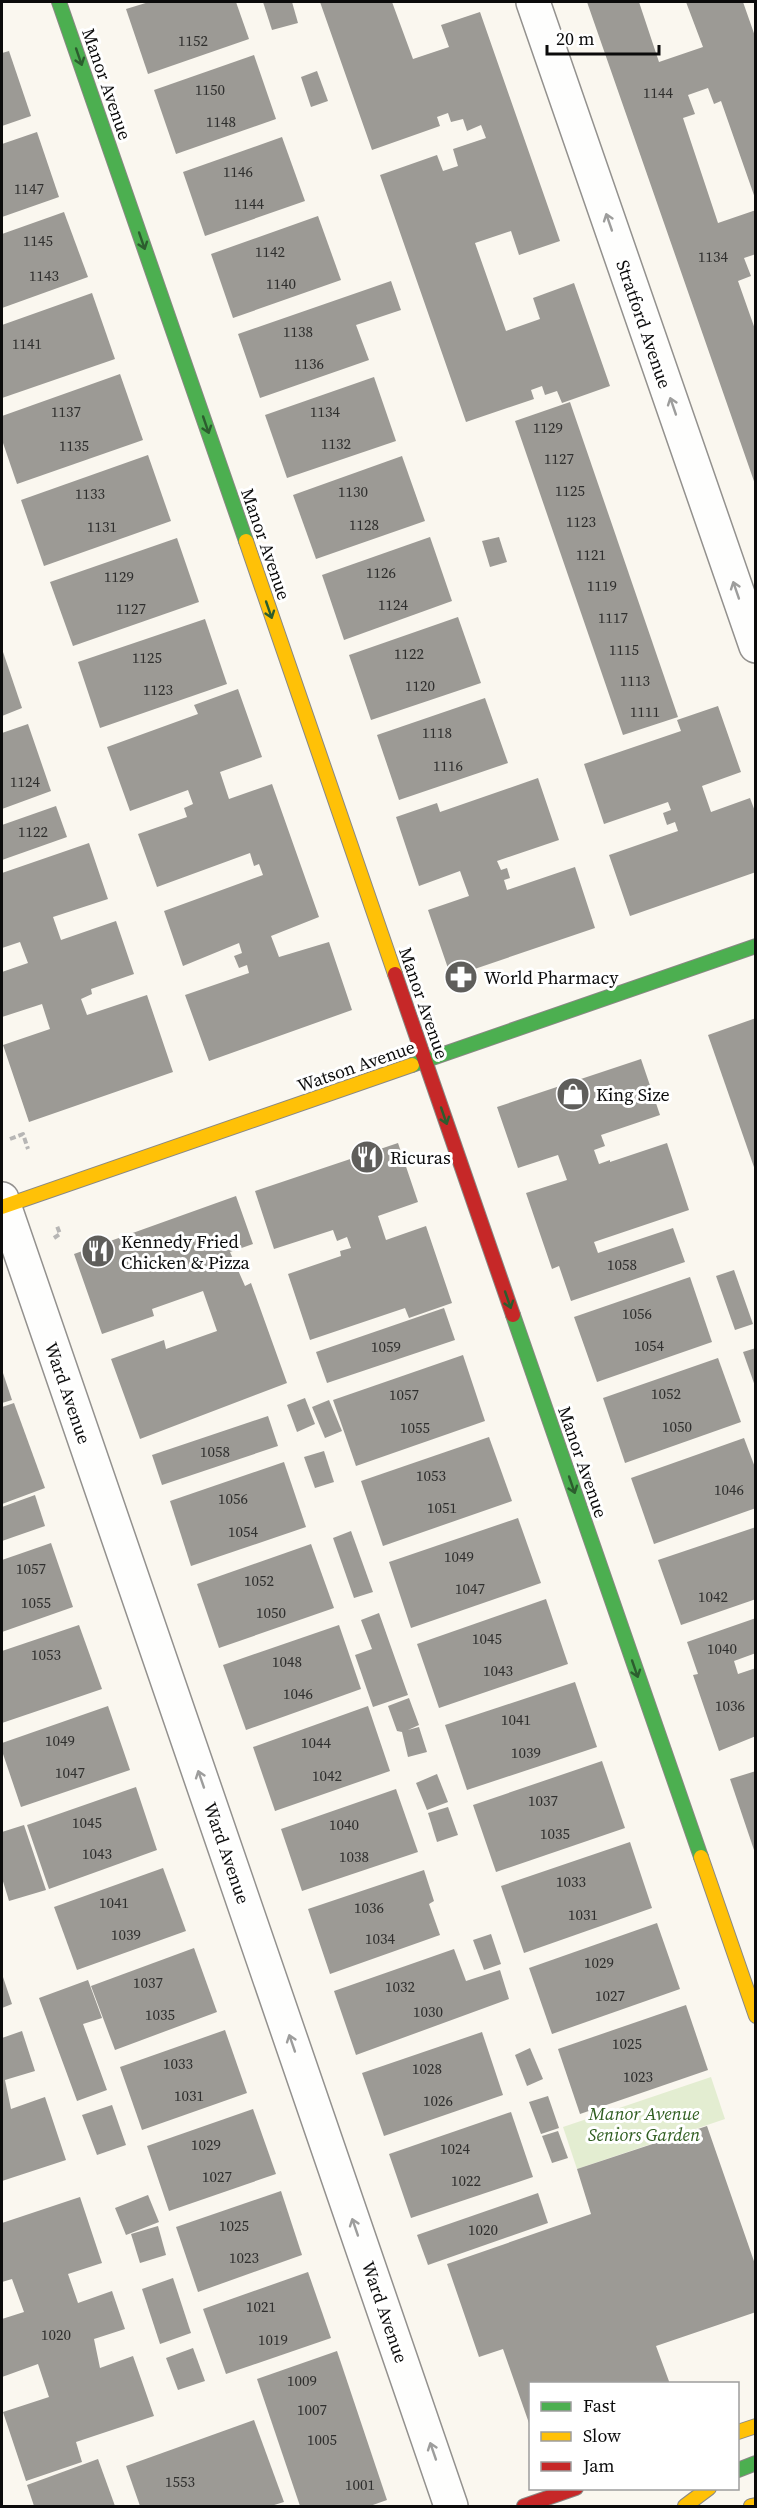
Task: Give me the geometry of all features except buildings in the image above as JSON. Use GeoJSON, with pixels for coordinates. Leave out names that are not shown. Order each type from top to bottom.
{"type":"FeatureCollection","features":[{"type":"Feature","properties":{"kind":"main road","name":"Manor Avenue"},"geometry":{"type":"LineString","coordinates":[[59,2],[756,2016]]}},
{"type":"Feature","properties":{"kind":"main road","name":"Watson Avenue"},"geometry":{"type":"LineString","coordinates":[[2,1204],[756,946]]}},
{"type":"Feature","properties":{"kind":"main road"},"geometry":{"type":"LineString","coordinates":[[739,2432],[756,2426]]}},
{"type":"Feature","properties":{"kind":"main road"},"geometry":{"type":"LineString","coordinates":[[739,2470],[756,2463]]}},
{"type":"Feature","properties":{"kind":"main road"},"geometry":{"type":"LineString","coordinates":[[524,2506],[570,2490]]}},
{"type":"Feature","properties":{"kind":"main road"},"geometry":{"type":"LineString","coordinates":[[685,2506],[706,2490]]}},
{"type":"Feature","properties":{"kind":"main road"},"geometry":{"type":"LineString","coordinates":[[751,2506],[756,2505]]}},
{"type":"Feature","properties":{"kind":"street","name":"Stratford Avenue"},"geometry":{"type":"LineString","coordinates":[[533,2],[756,646]]}},
{"type":"Feature","properties":{"kind":"street","name":"Ward Avenue"},"geometry":{"type":"LineString","coordinates":[[2,1204],[451,2506]]}},
{"type":"Feature","properties":{"kind":"path"},"geometry":{"type":"LineString","coordinates":[[10,1139],[23,1134],[28,1149]]}},
{"type":"Feature","properties":{"kind":"path"},"geometry":{"type":"LineString","coordinates":[[53,1239],[60,1234]]}},
{"type":"Feature","properties":{"kind":"green space","name":"Manor Avenue Seniors Garden"},"geometry":{"type":"Polygon","coordinates":[[[711,2077],[725,2119],[577,2169],[563,2127],[711,2077]]]}},
{"type":"Feature","properties":{"kind":"traffic: fast"},"geometry":{"type":"LineString","coordinates":[[59,2],[246,541]]}},
{"type":"Feature","properties":{"kind":"traffic: fast"},"geometry":{"type":"LineString","coordinates":[[412,1065],[756,946]]}},
{"type":"Feature","properties":{"kind":"traffic: fast"},"geometry":{"type":"LineString","coordinates":[[513,1315],[701,1857]]}},
{"type":"Feature","properties":{"kind":"traffic: fast"},"geometry":{"type":"LineString","coordinates":[[739,2470],[756,2463]]}},
{"type":"Feature","properties":{"kind":"traffic: slow"},"geometry":{"type":"LineString","coordinates":[[246,541],[395,974]]}},
{"type":"Feature","properties":{"kind":"traffic: slow"},"geometry":{"type":"LineString","coordinates":[[2,1207],[412,1065]]}},
{"type":"Feature","properties":{"kind":"traffic: slow"},"geometry":{"type":"LineString","coordinates":[[701,1857],[756,2016]]}},
{"type":"Feature","properties":{"kind":"traffic: slow"},"geometry":{"type":"LineString","coordinates":[[739,2432],[756,2426]]}},
{"type":"Feature","properties":{"kind":"traffic: slow"},"geometry":{"type":"LineString","coordinates":[[685,2506],[706,2490]]}},
{"type":"Feature","properties":{"kind":"traffic: slow"},"geometry":{"type":"LineString","coordinates":[[751,2506],[756,2505]]}},
{"type":"Feature","properties":{"kind":"traffic: jam"},"geometry":{"type":"LineString","coordinates":[[395,974],[513,1315]]}},
{"type":"Feature","properties":{"kind":"traffic: jam"},"geometry":{"type":"LineString","coordinates":[[524,2506],[570,2490]]}},
{"type":"Feature","properties":{"kind":"place","name":"World Pharmacy"},"geometry":{"type":"Point","coordinates":[461,977]}},
{"type":"Feature","properties":{"kind":"place","name":"King Size"},"geometry":{"type":"Point","coordinates":[573,1094]}},
{"type":"Feature","properties":{"kind":"place","name":"Ricuras"},"geometry":{"type":"Point","coordinates":[367,1157]}},
{"type":"Feature","properties":{"kind":"place","name":"Kennedy Fried Chicken & Pizza"},"geometry":{"type":"Point","coordinates":[98,1251]}}]}
